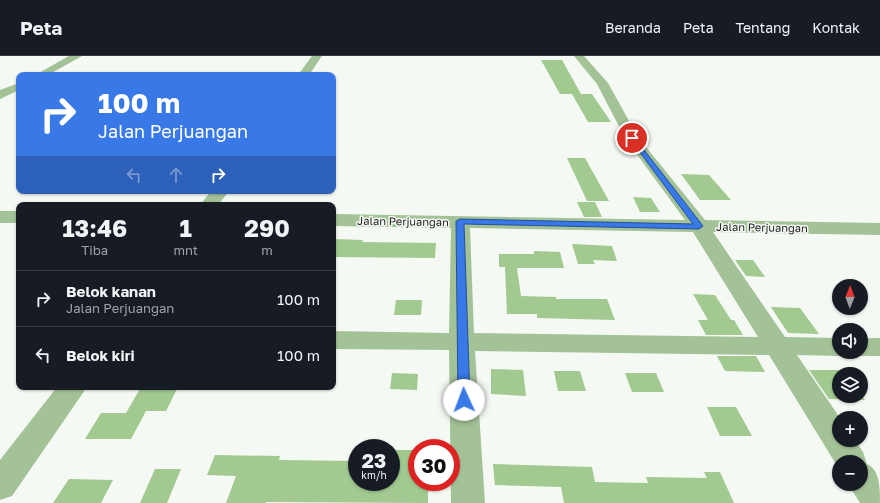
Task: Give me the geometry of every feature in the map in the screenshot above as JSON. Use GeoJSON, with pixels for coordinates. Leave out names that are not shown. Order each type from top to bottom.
{"type":"FeatureCollection","features":[{"type":"Feature","properties":{"kind":"street"},"geometry":{"type":"LineString","coordinates":[[46,72],[77,56]]}},
{"type":"Feature","properties":{"kind":"street"},"geometry":{"type":"LineString","coordinates":[[305,72],[317,56]]}},
{"type":"Feature","properties":{"kind":"street"},"geometry":{"type":"LineString","coordinates":[[579,56],[602,83],[632,138],[699,226],[775,346],[847,455]]}},
{"type":"Feature","properties":{"kind":"street"},"geometry":{"type":"LineString","coordinates":[[0,95],[16,87]]}},
{"type":"Feature","properties":{"kind":"street"},"geometry":{"type":"LineString","coordinates":[[211,202],[218,194]]}},
{"type":"Feature","properties":{"kind":"street"},"geometry":{"type":"LineString","coordinates":[[0,217],[16,217]]}},
{"type":"Feature","properties":{"kind":"street","name":"Jalan Perjuangan"},"geometry":{"type":"LineString","coordinates":[[336,220],[880,229]]}},
{"type":"Feature","properties":{"kind":"street"},"geometry":{"type":"LineString","coordinates":[[460,221],[462,342],[468,503]]}},
{"type":"Feature","properties":{"kind":"street"},"geometry":{"type":"LineString","coordinates":[[336,340],[832,347]]}},
{"type":"Feature","properties":{"kind":"street"},"geometry":{"type":"LineString","coordinates":[[868,347],[880,347]]}},
{"type":"Feature","properties":{"kind":"street"},"geometry":{"type":"LineString","coordinates":[[0,485],[71,390]]}},
{"type":"Feature","properties":{"kind":"street"},"geometry":{"type":"LineString","coordinates":[[868,486],[879,503]]}},
{"type":"Feature","properties":{"kind":"building"},"geometry":{"type":"Polygon","coordinates":[[[541,60],[562,60],[581,94],[560,94],[541,60]]]}},
{"type":"Feature","properties":{"kind":"building"},"geometry":{"type":"Polygon","coordinates":[[[572,94],[592,94],[611,122],[588,122],[572,94]]]}},
{"type":"Feature","properties":{"kind":"building"},"geometry":{"type":"Polygon","coordinates":[[[567,158],[585,158],[609,201],[587,201],[567,158]]]}},
{"type":"Feature","properties":{"kind":"building"},"geometry":{"type":"Polygon","coordinates":[[[681,174],[709,175],[731,200],[700,200],[681,174]]]}},
{"type":"Feature","properties":{"kind":"building"},"geometry":{"type":"Polygon","coordinates":[[[633,197],[651,198],[660,212],[640,212],[633,197]]]}},
{"type":"Feature","properties":{"kind":"building"},"geometry":{"type":"Polygon","coordinates":[[[577,202],[595,202],[602,217],[584,217],[577,202]]]}},
{"type":"Feature","properties":{"kind":"building"},"geometry":{"type":"Polygon","coordinates":[[[336,239],[363,240],[362,242],[436,243],[435,258],[336,257],[336,239]]]}},
{"type":"Feature","properties":{"kind":"building"},"geometry":{"type":"Polygon","coordinates":[[[572,244],[612,246],[617,261],[593,260],[595,264],[578,264],[572,244]]]}},
{"type":"Feature","properties":{"kind":"building"},"geometry":{"type":"Polygon","coordinates":[[[534,251],[560,252],[564,268],[517,268],[521,296],[556,297],[556,299],[607,299],[615,320],[537,318],[537,314],[507,314],[505,267],[499,267],[499,254],[534,254],[534,251]]]}},
{"type":"Feature","properties":{"kind":"building"},"geometry":{"type":"Polygon","coordinates":[[[735,260],[753,260],[765,277],[746,276],[735,260]]]}},
{"type":"Feature","properties":{"kind":"building"},"geometry":{"type":"Polygon","coordinates":[[[693,294],[715,295],[731,320],[734,320],[743,335],[706,335],[698,320],[708,320],[693,294]]]}},
{"type":"Feature","properties":{"kind":"building"},"geometry":{"type":"Polygon","coordinates":[[[396,300],[422,300],[421,315],[394,315],[396,300]]]}},
{"type":"Feature","properties":{"kind":"building"},"geometry":{"type":"Polygon","coordinates":[[[771,307],[800,308],[819,334],[788,333],[771,307]]]}},
{"type":"Feature","properties":{"kind":"building"},"geometry":{"type":"Polygon","coordinates":[[[717,356],[756,356],[765,372],[725,371],[717,356]]]}},
{"type":"Feature","properties":{"kind":"building"},"geometry":{"type":"Polygon","coordinates":[[[491,369],[523,370],[526,396],[491,394],[491,369]]]}},
{"type":"Feature","properties":{"kind":"building"},"geometry":{"type":"Polygon","coordinates":[[[809,370],[832,370],[832,399],[829,399],[809,370]]]}},
{"type":"Feature","properties":{"kind":"building"},"geometry":{"type":"Polygon","coordinates":[[[554,371],[580,371],[586,391],[558,391],[554,371]]]}},
{"type":"Feature","properties":{"kind":"building"},"geometry":{"type":"Polygon","coordinates":[[[392,373],[418,374],[417,390],[390,389],[392,373]]]}},
{"type":"Feature","properties":{"kind":"building"},"geometry":{"type":"Polygon","coordinates":[[[625,373],[656,373],[664,392],[632,392],[625,373]]]}},
{"type":"Feature","properties":{"kind":"building"},"geometry":{"type":"Polygon","coordinates":[[[139,390],[176,390],[166,411],[146,411],[131,439],[85,439],[101,413],[126,413],[139,390]]]}},
{"type":"Feature","properties":{"kind":"building"},"geometry":{"type":"Polygon","coordinates":[[[707,407],[736,407],[752,436],[720,436],[707,407]]]}},
{"type":"Feature","properties":{"kind":"building"},"geometry":{"type":"Polygon","coordinates":[[[400,450],[408,450],[408,491],[428,491],[428,503],[226,503],[236,476],[207,475],[215,455],[280,456],[279,460],[348,461],[348,491],[400,491],[400,450]]]}},
{"type":"Feature","properties":{"kind":"building"},"geometry":{"type":"Polygon","coordinates":[[[493,464],[592,467],[595,482],[648,483],[646,477],[707,478],[704,472],[720,472],[734,503],[564,503],[561,487],[495,485],[493,464]]]}},
{"type":"Feature","properties":{"kind":"building"},"geometry":{"type":"Polygon","coordinates":[[[155,469],[181,469],[167,503],[140,503],[155,469]]]}},
{"type":"Feature","properties":{"kind":"building"},"geometry":{"type":"Polygon","coordinates":[[[69,479],[113,480],[101,503],[53,503],[69,479]]]}},
{"type":"Feature","properties":{"kind":"route"},"geometry":{"type":"LineString","coordinates":[[464,400],[460,221],[699,226],[632,138]]}}]}
